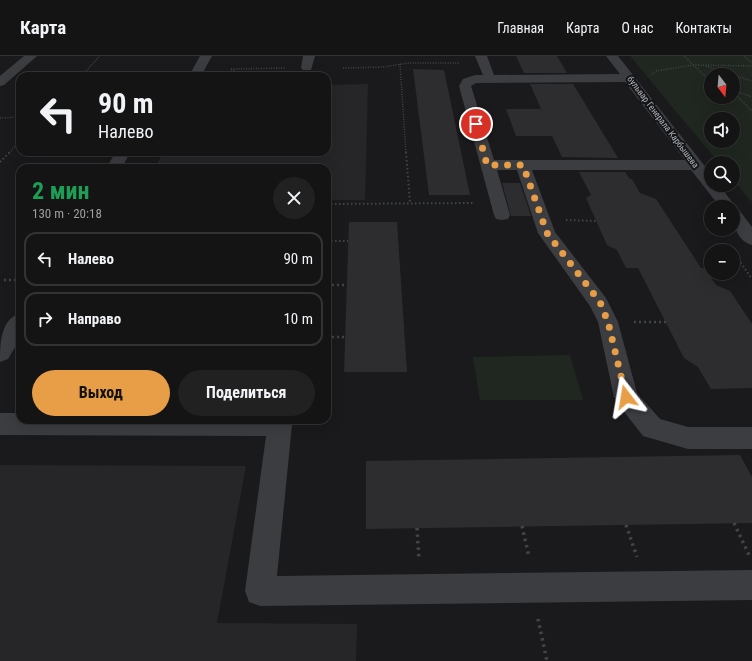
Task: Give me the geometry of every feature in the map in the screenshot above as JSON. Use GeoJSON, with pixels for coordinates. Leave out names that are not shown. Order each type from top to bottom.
{"type":"FeatureCollection","features":[{"type":"Feature","properties":{"kind":"street"},"geometry":{"type":"LineString","coordinates":[[0,82],[31,56]]}},
{"type":"Feature","properties":{"kind":"street"},"geometry":{"type":"LineString","coordinates":[[197,72],[206,56]]}},
{"type":"Feature","properties":{"kind":"street"},"geometry":{"type":"LineString","coordinates":[[307,68],[309,56]]}},
{"type":"Feature","properties":{"kind":"street","name":"бульвар Генерала Карбышева"},"geometry":{"type":"LineString","coordinates":[[612,56],[722,200]]}},
{"type":"Feature","properties":{"kind":"street"},"geometry":{"type":"LineString","coordinates":[[482,59],[490,79]]}},
{"type":"Feature","properties":{"kind":"street"},"geometry":{"type":"LineString","coordinates":[[632,81],[475,78],[467,82],[465,86],[506,171],[547,233],[600,302],[608,322],[626,397],[652,428],[688,438],[752,438]]}},
{"type":"Feature","properties":{"kind":"street"},"geometry":{"type":"LineString","coordinates":[[506,171],[695,165]]}},
{"type":"Feature","properties":{"kind":"street"},"geometry":{"type":"LineString","coordinates":[[502,215],[497,199],[506,171]]}},
{"type":"Feature","properties":{"kind":"street"},"geometry":{"type":"LineString","coordinates":[[740,223],[752,239]]}},
{"type":"Feature","properties":{"kind":"street"},"geometry":{"type":"LineString","coordinates":[[0,353],[16,327]]}},
{"type":"Feature","properties":{"kind":"street"},"geometry":{"type":"LineString","coordinates":[[0,424],[16,424]]}},
{"type":"Feature","properties":{"kind":"street"},"geometry":{"type":"LineString","coordinates":[[269,424],[280,425],[260,591],[752,585]]}},
{"type":"Feature","properties":{"kind":"path"},"geometry":{"type":"LineString","coordinates":[[85,72],[100,56]]}},
{"type":"Feature","properties":{"kind":"path"},"geometry":{"type":"LineString","coordinates":[[684,56],[704,75]]}},
{"type":"Feature","properties":{"kind":"path"},"geometry":{"type":"LineString","coordinates":[[744,56],[752,63]]}},
{"type":"Feature","properties":{"kind":"path"},"geometry":{"type":"LineString","coordinates":[[343,68],[383,67],[400,64],[482,59]]}},
{"type":"Feature","properties":{"kind":"path"},"geometry":{"type":"LineString","coordinates":[[400,64],[410,203]]}},
{"type":"Feature","properties":{"kind":"path"},"geometry":{"type":"LineString","coordinates":[[694,65],[711,68]]}},
{"type":"Feature","properties":{"kind":"path"},"geometry":{"type":"LineString","coordinates":[[632,81],[656,71],[694,65],[752,66]]}},
{"type":"Feature","properties":{"kind":"path"},"geometry":{"type":"LineString","coordinates":[[231,69],[286,68]]}},
{"type":"Feature","properties":{"kind":"path"},"geometry":{"type":"LineString","coordinates":[[229,72],[240,69]]}},
{"type":"Feature","properties":{"kind":"path"},"geometry":{"type":"LineString","coordinates":[[740,77],[752,81]]}},
{"type":"Feature","properties":{"kind":"path"},"geometry":{"type":"LineString","coordinates":[[740,93],[752,97]]}},
{"type":"Feature","properties":{"kind":"path"},"geometry":{"type":"LineString","coordinates":[[740,98],[752,111]]}},
{"type":"Feature","properties":{"kind":"path"},"geometry":{"type":"LineString","coordinates":[[0,118],[16,118]]}},
{"type":"Feature","properties":{"kind":"path"},"geometry":{"type":"LineString","coordinates":[[0,162],[16,145]]}},
{"type":"Feature","properties":{"kind":"path"},"geometry":{"type":"LineString","coordinates":[[331,204],[479,202],[497,199]]}},
{"type":"Feature","properties":{"kind":"path"},"geometry":{"type":"LineString","coordinates":[[331,241],[348,241]]}},
{"type":"Feature","properties":{"kind":"path"},"geometry":{"type":"LineString","coordinates":[[740,261],[752,279]]}},
{"type":"Feature","properties":{"kind":"path"},"geometry":{"type":"LineString","coordinates":[[4,280],[16,280]]}},
{"type":"Feature","properties":{"kind":"path"},"geometry":{"type":"LineString","coordinates":[[331,285],[347,285]]}},
{"type":"Feature","properties":{"kind":"path"},"geometry":{"type":"LineString","coordinates":[[608,322],[666,322]]}},
{"type":"Feature","properties":{"kind":"path"},"geometry":{"type":"LineString","coordinates":[[331,337],[346,337]]}},
{"type":"Feature","properties":{"kind":"path"},"geometry":{"type":"LineString","coordinates":[[734,523],[752,563]]}},
{"type":"Feature","properties":{"kind":"path"},"geometry":{"type":"LineString","coordinates":[[531,588],[548,661]]}},
{"type":"Feature","properties":{"kind":"shaded area"},"geometry":{"type":"Polygon","coordinates":[[[630,56],[752,56],[752,202],[740,188],[740,156],[713,156],[707,148],[740,148],[740,112],[704,112],[704,145],[630,56]]]}},
{"type":"Feature","properties":{"kind":"shaded area"},"geometry":{"type":"Polygon","coordinates":[[[368,84],[365,200],[331,200],[331,164],[157,164],[161,156],[331,156],[331,85],[368,84]]]}},
{"type":"Feature","properties":{"kind":"shaded area"},"geometry":{"type":"Polygon","coordinates":[[[570,355],[583,400],[480,400],[473,357],[570,355]]]}},
{"type":"Feature","properties":{"kind":"shaded area"},"geometry":{"type":"Polygon","coordinates":[[[0,465],[246,466],[217,623],[357,624],[356,661],[0,661],[0,465]]]}},
{"type":"Feature","properties":{"kind":"building"},"geometry":{"type":"Polygon","coordinates":[[[516,56],[557,56],[567,73],[524,73],[516,56]]]}},
{"type":"Feature","properties":{"kind":"building"},"geometry":{"type":"Polygon","coordinates":[[[413,69],[444,70],[470,195],[429,195],[413,69]]]}},
{"type":"Feature","properties":{"kind":"building"},"geometry":{"type":"Polygon","coordinates":[[[530,84],[573,84],[618,158],[562,157],[552,136],[516,136],[506,109],[541,109],[530,84]]]}},
{"type":"Feature","properties":{"kind":"building"},"geometry":{"type":"Polygon","coordinates":[[[579,172],[625,172],[630,179],[632,179],[640,193],[656,199],[701,268],[704,268],[704,280],[712,280],[716,285],[730,291],[752,324],[752,388],[711,389],[698,367],[684,358],[638,268],[626,268],[617,250],[607,245],[586,198],[591,195],[579,172]]]}},
{"type":"Feature","properties":{"kind":"building"},"geometry":{"type":"Polygon","coordinates":[[[502,183],[520,183],[531,216],[511,216],[502,183]]]}},
{"type":"Feature","properties":{"kind":"building"},"geometry":{"type":"Polygon","coordinates":[[[349,222],[397,222],[407,372],[344,372],[349,222]]]}},
{"type":"Feature","properties":{"kind":"building"},"geometry":{"type":"Polygon","coordinates":[[[740,455],[752,477],[752,523],[366,529],[366,461],[740,455]]]}},
{"type":"Feature","properties":{"kind":"route"},"geometry":{"type":"LineString","coordinates":[[476,124],[487,165],[523,165],[547,233],[600,302],[608,322],[626,397]]}}]}
